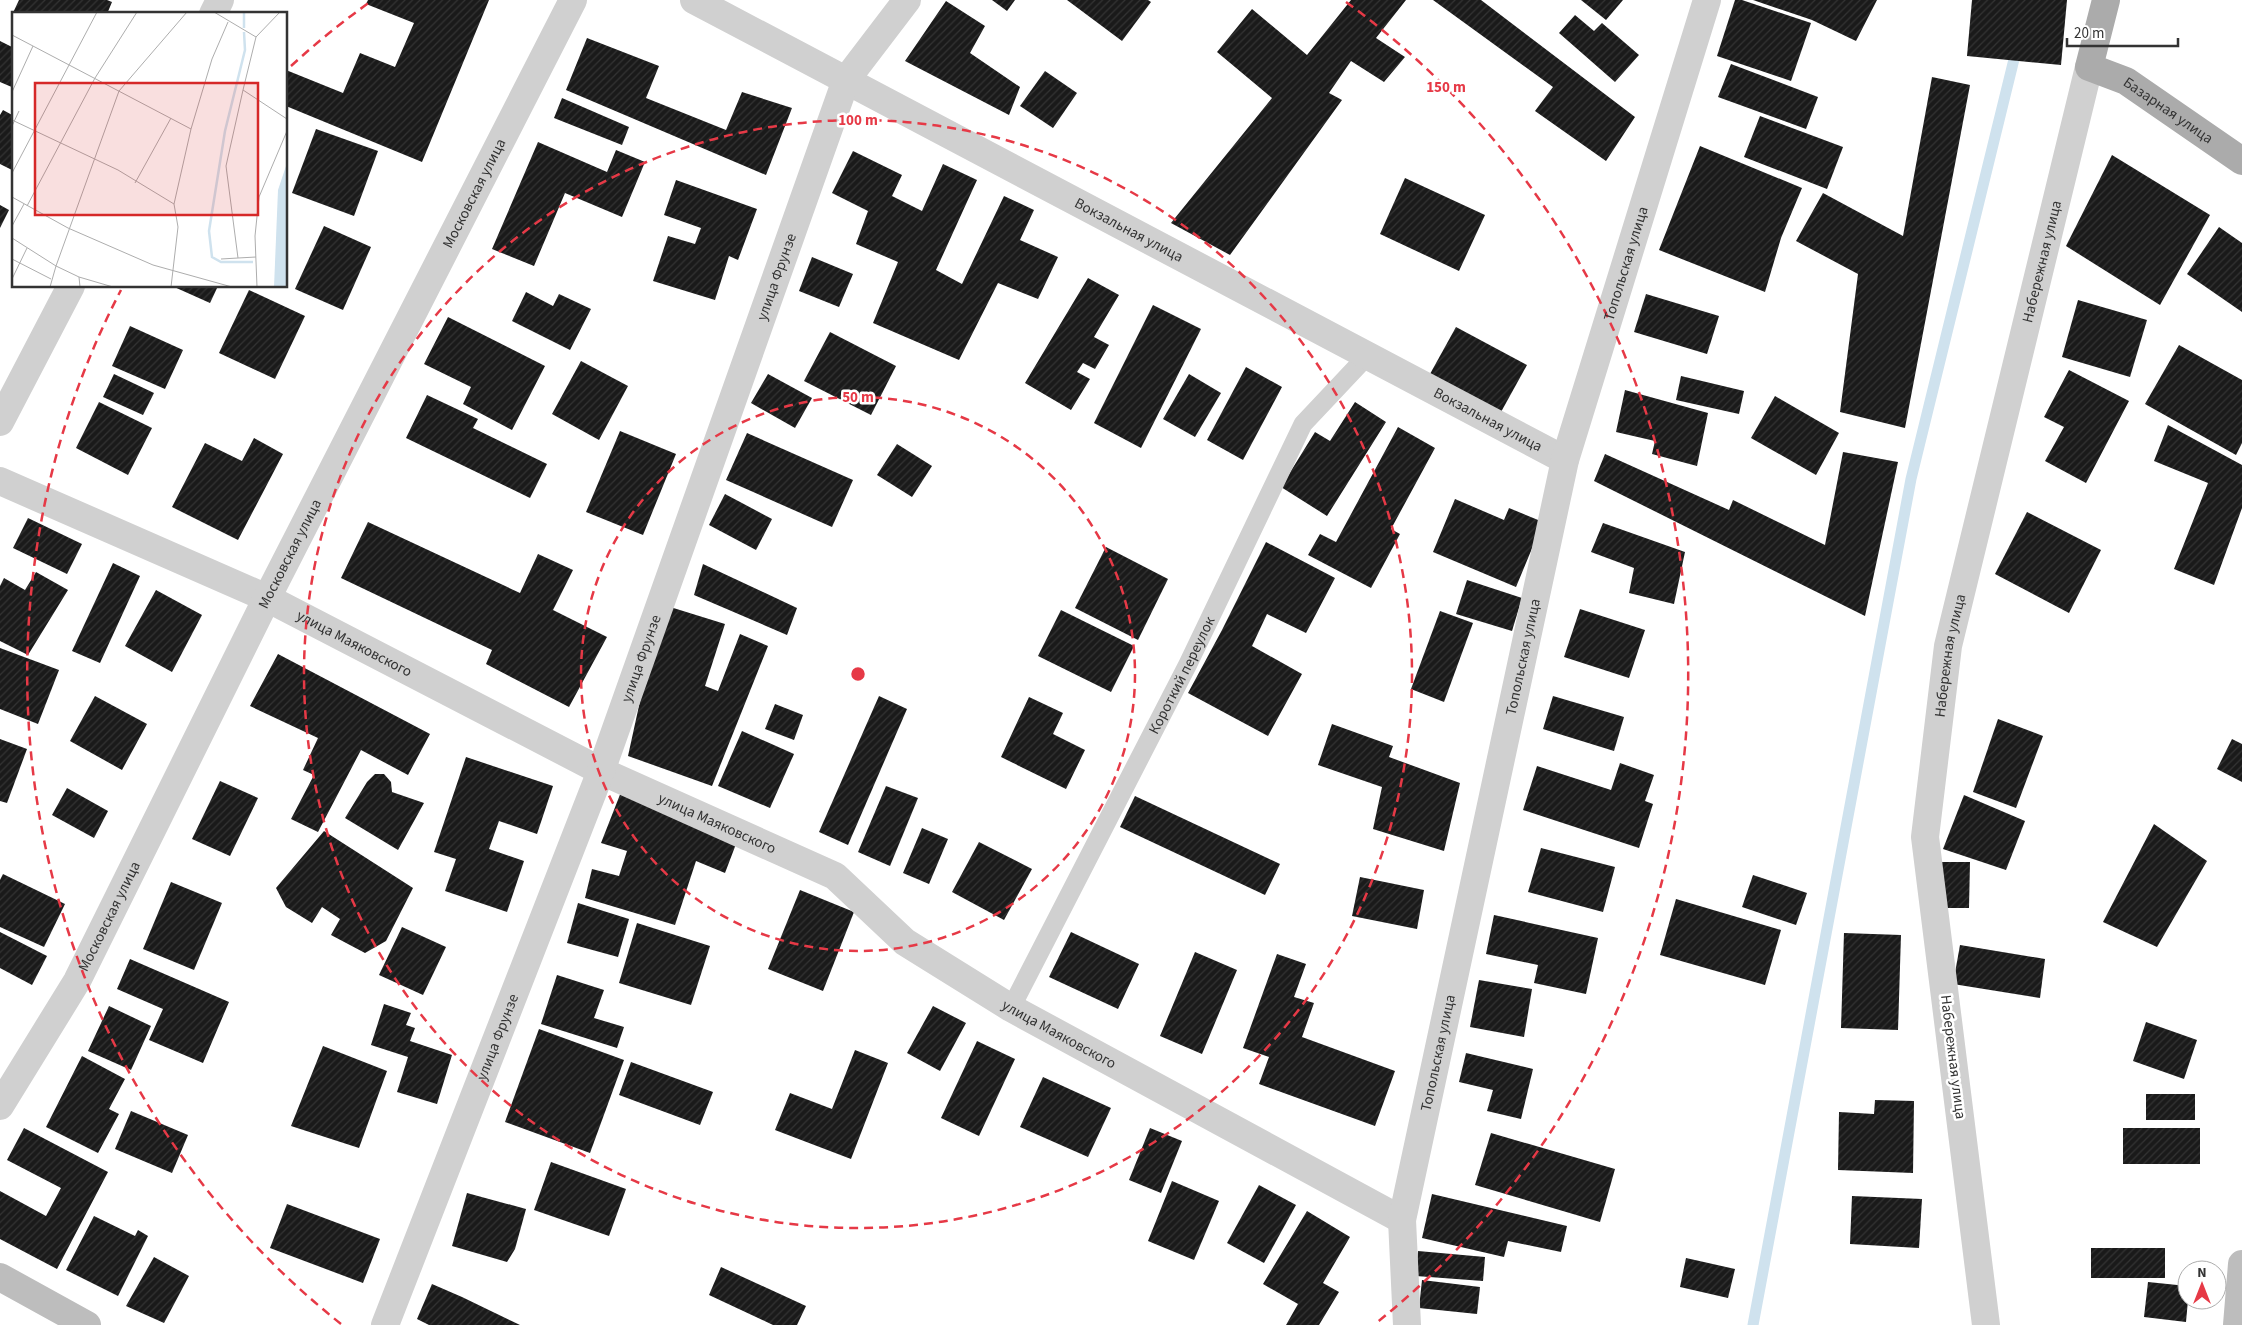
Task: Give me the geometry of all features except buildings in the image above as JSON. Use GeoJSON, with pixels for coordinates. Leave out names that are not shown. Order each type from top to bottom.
{"type":"FeatureCollection","features":[{"type":"Feature","properties":{"kind":"main road","name":"Набережная улица"},"geometry":{"type":"LineString","coordinates":[[2090,67],[2106,0]]}},
{"type":"Feature","properties":{"kind":"main road","name":"Базарная улица"},"geometry":{"type":"LineString","coordinates":[[2090,67],[2126,81],[2242,161]]}},
{"type":"Feature","properties":{"kind":"street"},"geometry":{"type":"LineString","coordinates":[[214,12],[220,0]]}},
{"type":"Feature","properties":{"kind":"street","name":"Московская улица"},"geometry":{"type":"LineString","coordinates":[[0,1106],[77,981],[267,598],[573,0]]}},
{"type":"Feature","properties":{"kind":"street","name":"Вокзальная улица"},"geometry":{"type":"LineString","coordinates":[[694,0],[1565,460]]}},
{"type":"Feature","properties":{"kind":"street","name":"улица Фрунзе"},"geometry":{"type":"LineString","coordinates":[[385,1325],[601,771],[846,80],[908,0]]}},
{"type":"Feature","properties":{"kind":"street","name":"Топольская улица"},"geometry":{"type":"LineString","coordinates":[[1407,1325],[1402,1220],[1565,460],[1707,0]]}},
{"type":"Feature","properties":{"kind":"street","name":"Набережная улица"},"geometry":{"type":"LineString","coordinates":[[1986,1325],[1926,837],[1948,646],[2090,67]]}},
{"type":"Feature","properties":{"kind":"street"},"geometry":{"type":"LineString","coordinates":[[0,422],[70,288]]}},
{"type":"Feature","properties":{"kind":"street","name":"улица Маяковского"},"geometry":{"type":"LineString","coordinates":[[0,481],[267,598],[601,771],[835,876],[905,942],[1011,1008],[1402,1220]]}},
{"type":"Feature","properties":{"kind":"street"},"geometry":{"type":"LineString","coordinates":[[2236,1325],[2242,1264]]}},
{"type":"Feature","properties":{"kind":"street"},"geometry":{"type":"LineString","coordinates":[[0,1277],[87,1325]]}},
{"type":"Feature","properties":{"kind":"lane","name":"Короткий переулок"},"geometry":{"type":"LineString","coordinates":[[1011,1008],[1188,664],[1302,424],[1368,355]]}},
{"type":"Feature","properties":{"kind":"waterway"},"geometry":{"type":"LineString","coordinates":[[1753,1325],[1911,479],[2017,47]]}}]}
